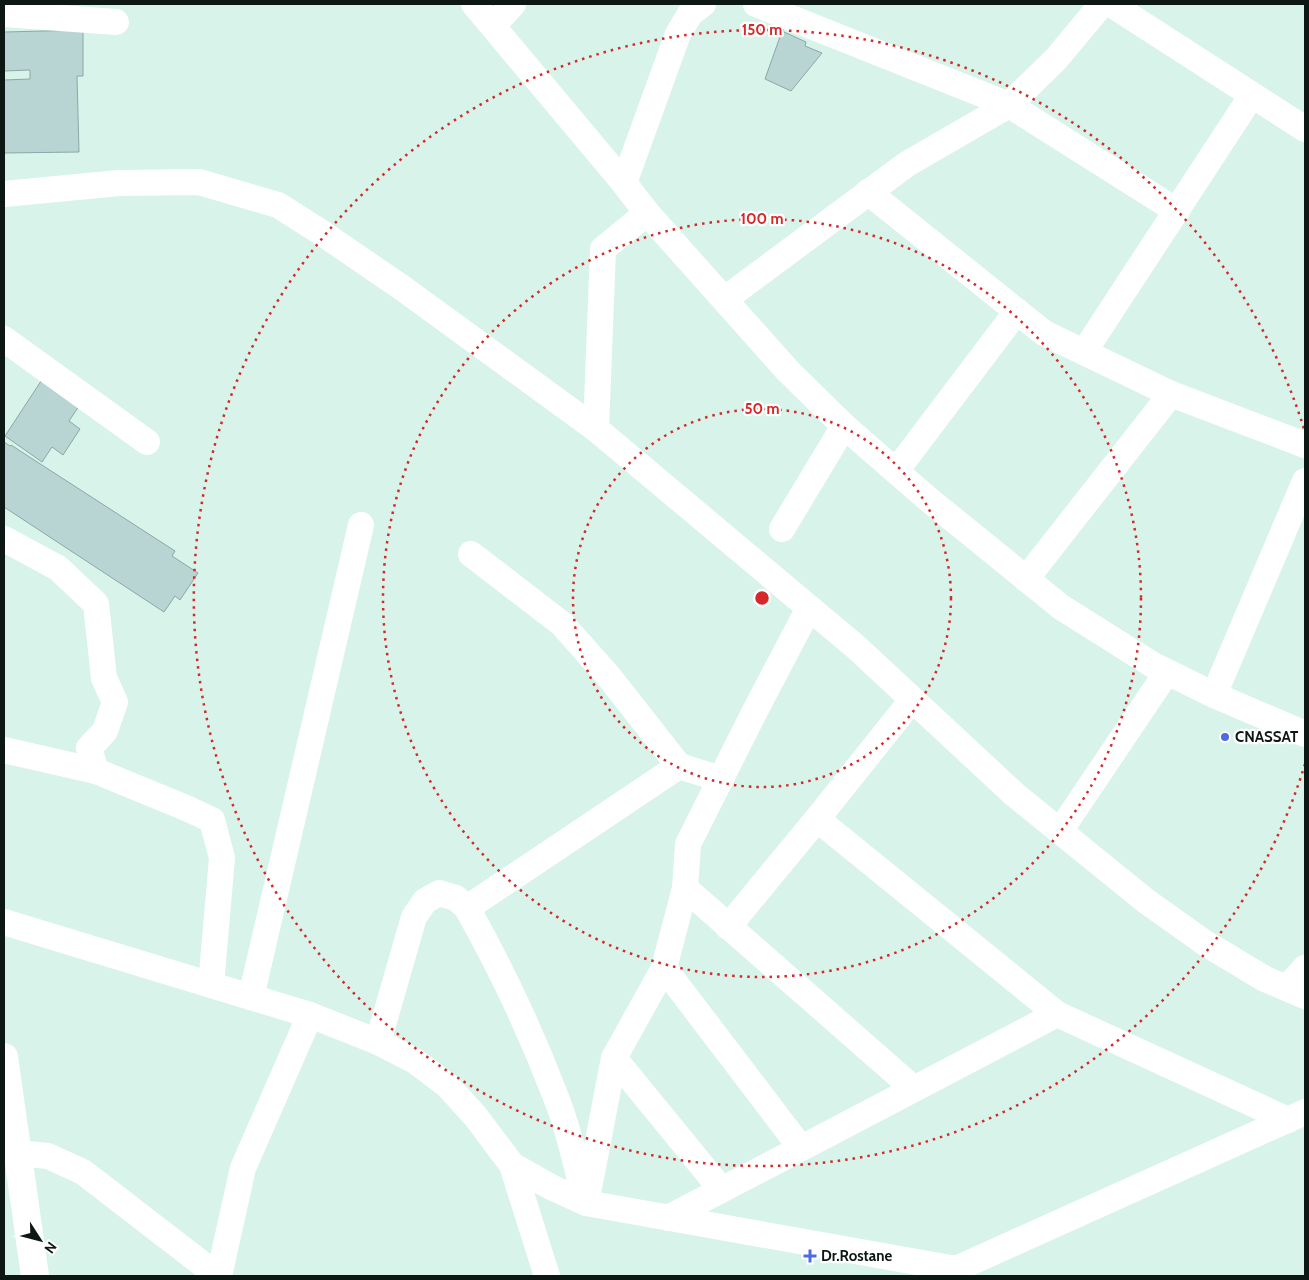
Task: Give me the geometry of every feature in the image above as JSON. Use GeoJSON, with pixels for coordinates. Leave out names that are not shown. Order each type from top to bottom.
{"type":"FeatureCollection","features":[{"type":"Feature","properties":{"kind":"main road"},"geometry":{"type":"LineString","coordinates":[[4,1057],[35,1276]]}},
{"type":"Feature","properties":{"kind":"street"},"geometry":{"type":"LineString","coordinates":[[474,4],[624,183],[647,214],[788,371],[844,426],[1061,607],[1153,666],[1214,695],[1305,734]]}},
{"type":"Feature","properties":{"kind":"street"},"geometry":{"type":"LineString","coordinates":[[493,26],[513,4]]}},
{"type":"Feature","properties":{"kind":"street"},"geometry":{"type":"LineString","coordinates":[[624,183],[678,34],[690,14],[703,4]]}},
{"type":"Feature","properties":{"kind":"street"},"geometry":{"type":"LineString","coordinates":[[756,4],[1010,105],[1176,211]]}},
{"type":"Feature","properties":{"kind":"street"},"geometry":{"type":"LineString","coordinates":[[725,299],[907,164],[1010,105],[1056,59],[1102,4]]}},
{"type":"Feature","properties":{"kind":"street"},"geometry":{"type":"LineString","coordinates":[[1111,4],[1305,130]]}},
{"type":"Feature","properties":{"kind":"street"},"geometry":{"type":"LineString","coordinates":[[4,14],[116,22]]}},
{"type":"Feature","properties":{"kind":"street"},"geometry":{"type":"LineString","coordinates":[[1084,352],[1252,96]]}},
{"type":"Feature","properties":{"kind":"street"},"geometry":{"type":"LineString","coordinates":[[4,194],[119,183],[199,182],[278,205],[401,286],[596,429],[856,648],[1014,794],[1146,902],[1205,943],[1265,979],[1296,992],[1305,968]]}},
{"type":"Feature","properties":{"kind":"street"},"geometry":{"type":"LineString","coordinates":[[868,192],[1044,333],[1171,394],[1305,444]]}},
{"type":"Feature","properties":{"kind":"street"},"geometry":{"type":"LineString","coordinates":[[596,429],[603,249],[647,214]]}},
{"type":"Feature","properties":{"kind":"street"},"geometry":{"type":"LineString","coordinates":[[896,471],[1017,311]]}},
{"type":"Feature","properties":{"kind":"street"},"geometry":{"type":"LineString","coordinates":[[4,339],[147,442]]}},
{"type":"Feature","properties":{"kind":"street"},"geometry":{"type":"LineString","coordinates":[[1026,579],[1171,394]]}},
{"type":"Feature","properties":{"kind":"street"},"geometry":{"type":"LineString","coordinates":[[782,529],[844,426]]}},
{"type":"Feature","properties":{"kind":"street"},"geometry":{"type":"LineString","coordinates":[[1214,695],[1305,481]]}},
{"type":"Feature","properties":{"kind":"street"},"geometry":{"type":"LineString","coordinates":[[251,997],[361,525]]}},
{"type":"Feature","properties":{"kind":"street"},"geometry":{"type":"LineString","coordinates":[[4,539],[58,568],[96,604],[104,678],[115,702],[105,731],[89,748],[96,771]]}},
{"type":"Feature","properties":{"kind":"street"},"geometry":{"type":"LineString","coordinates":[[471,554],[562,624],[610,678],[679,766],[721,779]]}},
{"type":"Feature","properties":{"kind":"street"},"geometry":{"type":"LineString","coordinates":[[586,1203],[614,1058],[664,968],[684,888],[688,844],[809,608]]}},
{"type":"Feature","properties":{"kind":"street"},"geometry":{"type":"LineString","coordinates":[[1060,831],[1167,672]]}},
{"type":"Feature","properties":{"kind":"street"},"geometry":{"type":"LineString","coordinates":[[728,927],[912,700]]}},
{"type":"Feature","properties":{"kind":"street"},"geometry":{"type":"LineString","coordinates":[[4,750],[96,771],[212,820],[222,858],[211,985]]}},
{"type":"Feature","properties":{"kind":"street"},"geometry":{"type":"LineString","coordinates":[[466,908],[679,766]]}},
{"type":"Feature","properties":{"kind":"street"},"geometry":{"type":"LineString","coordinates":[[817,819],[1058,1014],[1297,1116]]}},
{"type":"Feature","properties":{"kind":"street"},"geometry":{"type":"LineString","coordinates":[[684,888],[914,1089]]}},
{"type":"Feature","properties":{"kind":"street"},"geometry":{"type":"LineString","coordinates":[[378,1042],[414,917],[425,901],[439,893],[456,898],[466,908],[490,949],[522,1015],[558,1102],[586,1203]]}},
{"type":"Feature","properties":{"kind":"street"},"geometry":{"type":"LineString","coordinates":[[4,922],[310,1014],[378,1042],[415,1061],[448,1086],[476,1117],[512,1165],[547,1276]]}},
{"type":"Feature","properties":{"kind":"street"},"geometry":{"type":"LineString","coordinates":[[664,968],[800,1148]]}},
{"type":"Feature","properties":{"kind":"street"},"geometry":{"type":"LineString","coordinates":[[17,1153],[48,1156],[83,1172],[218,1276],[243,1168],[310,1014]]}},
{"type":"Feature","properties":{"kind":"street"},"geometry":{"type":"LineString","coordinates":[[668,1218],[1058,1014]]}},
{"type":"Feature","properties":{"kind":"street"},"geometry":{"type":"LineString","coordinates":[[614,1058],[721,1189]]}},
{"type":"Feature","properties":{"kind":"street"},"geometry":{"type":"LineString","coordinates":[[512,1165],[551,1187],[586,1203],[956,1269],[1297,1116]]}},
{"type":"Feature","properties":{"kind":"building"},"geometry":{"type":"Polygon","coordinates":[[[83,30],[83,76],[77,76],[79,152],[4,153],[4,80],[30,79],[30,70],[4,71],[4,32],[83,30]]]}},
{"type":"Feature","properties":{"kind":"building"},"geometry":{"type":"Polygon","coordinates":[[[782,31],[806,42],[805,46],[822,53],[791,91],[765,79],[782,31]]]}},
{"type":"Feature","properties":{"kind":"building"},"geometry":{"type":"Polygon","coordinates":[[[47,372],[85,397],[69,421],[80,429],[63,455],[52,447],[42,462],[5,436],[47,372]]]}},
{"type":"Feature","properties":{"kind":"building"},"geometry":{"type":"Polygon","coordinates":[[[4,442],[175,551],[172,556],[198,573],[180,600],[175,596],[164,612],[4,507],[4,442]]]}},
{"type":"Feature","properties":{"kind":"place","name":"CNASSAT"},"geometry":{"type":"Point","coordinates":[1225,737]}},
{"type":"Feature","properties":{"kind":"place","name":"Dr.Rostane"},"geometry":{"type":"Point","coordinates":[810,1256]}}]}
